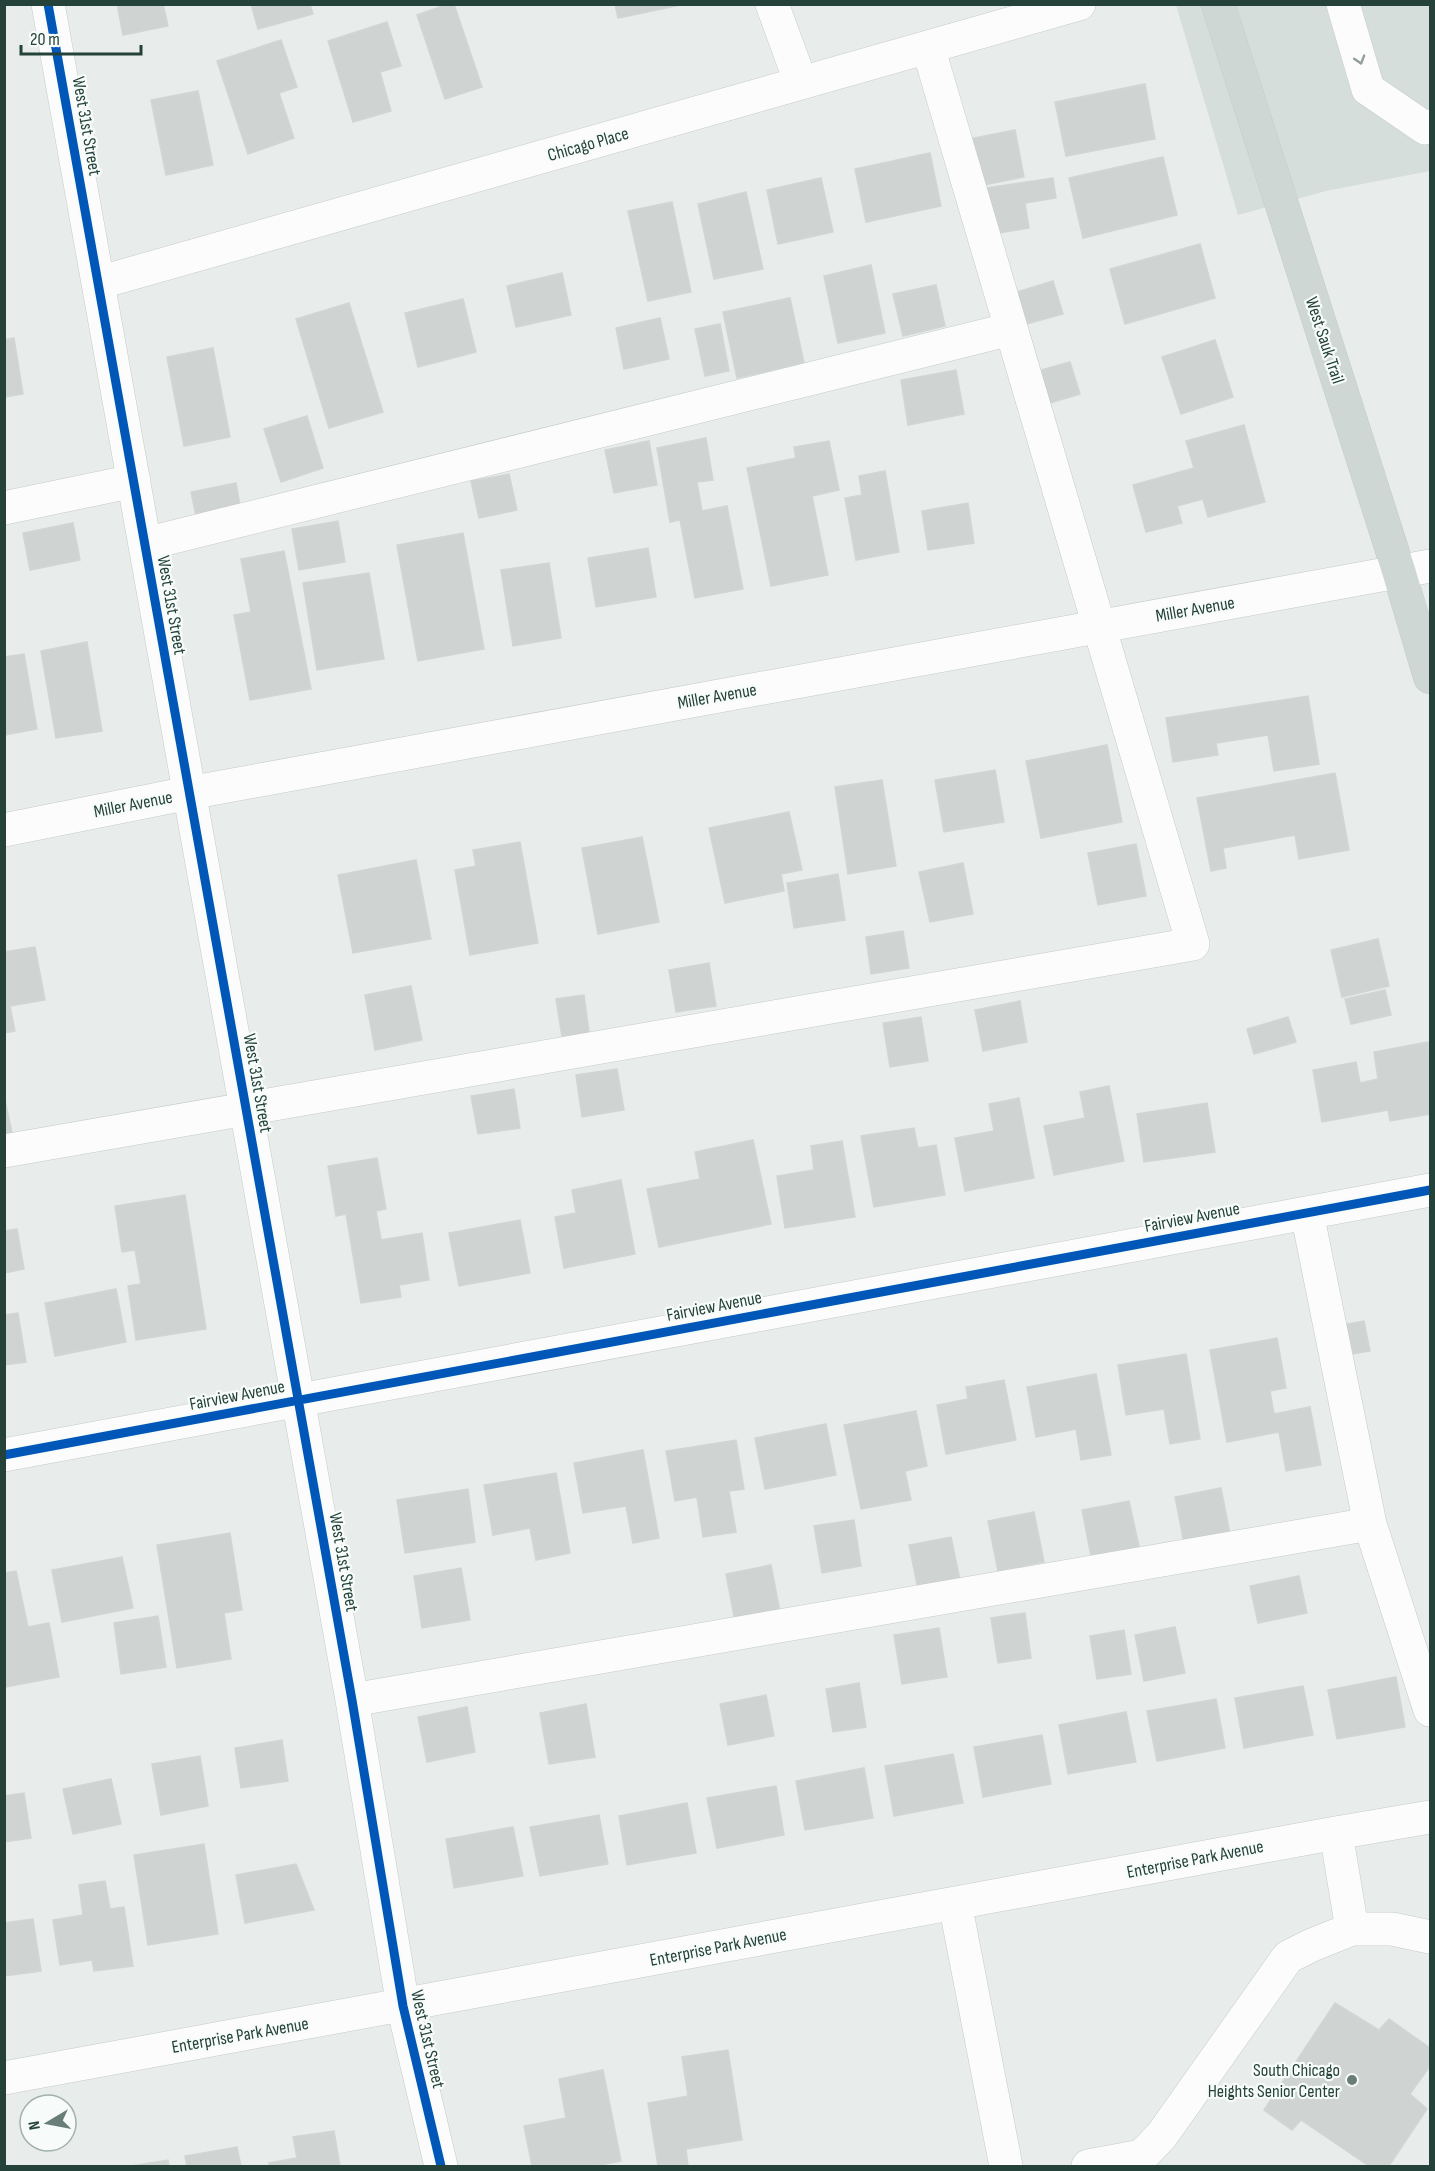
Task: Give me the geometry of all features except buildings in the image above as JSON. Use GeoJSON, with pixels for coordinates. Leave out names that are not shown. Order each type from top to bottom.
{"type":"FeatureCollection","features":[{"type":"Feature","properties":{"kind":"main road","name":"West Sauk Trail"},"geometry":{"type":"LineString","coordinates":[[1218,4],[1415,569],[1431,677]]}},
{"type":"Feature","properties":{"kind":"street","name":"West 31st Street"},"geometry":{"type":"LineString","coordinates":[[48,4],[352,1700],[402,2006],[441,2166]]}},
{"type":"Feature","properties":{"kind":"street"},"geometry":{"type":"LineString","coordinates":[[772,4],[801,83]]}},
{"type":"Feature","properties":{"kind":"street","name":"Chicago Place"},"geometry":{"type":"LineString","coordinates":[[98,283],[1078,4]]}},
{"type":"Feature","properties":{"kind":"street"},"geometry":{"type":"LineString","coordinates":[[1343,4],[1368,89],[1425,128],[1431,126]]}},
{"type":"Feature","properties":{"kind":"street"},"geometry":{"type":"LineString","coordinates":[[4,1151],[1193,944],[928,47]]}},
{"type":"Feature","properties":{"kind":"street"},"geometry":{"type":"LineString","coordinates":[[145,544],[1011,329]]}},
{"type":"Feature","properties":{"kind":"street"},"geometry":{"type":"LineString","coordinates":[[4,508],[134,481]]}},
{"type":"Feature","properties":{"kind":"street","name":"Miller Avenue"},"geometry":{"type":"LineString","coordinates":[[4,830],[189,793],[1415,569]]}},
{"type":"Feature","properties":{"kind":"street","name":"Fairview Avenue"},"geometry":{"type":"LineString","coordinates":[[4,1455],[1431,1190]]}},
{"type":"Feature","properties":{"kind":"street"},"geometry":{"type":"LineString","coordinates":[[1307,1213],[1370,1524],[1431,1710]]}},
{"type":"Feature","properties":{"kind":"street"},"geometry":{"type":"LineString","coordinates":[[352,1700],[1370,1524]]}},
{"type":"Feature","properties":{"kind":"street","name":"Enterprise Park Avenue"},"geometry":{"type":"LineString","coordinates":[[4,2078],[1431,1817]]}},
{"type":"Feature","properties":{"kind":"street"},"geometry":{"type":"LineString","coordinates":[[1336,1833],[1352,1929]]}},
{"type":"Feature","properties":{"kind":"street"},"geometry":{"type":"LineString","coordinates":[[955,1903],[1006,2166]]}},
{"type":"Feature","properties":{"kind":"street"},"geometry":{"type":"LineString","coordinates":[[1088,2166],[1142,2156],[1162,2135],[1288,1958],[1312,1945],[1352,1929],[1392,1929],[1431,1937]]}},
{"type":"Feature","properties":{"kind":"shaded area"},"geometry":{"type":"Polygon","coordinates":[[[1176,5],[1430,5],[1430,171],[1326,191],[1238,215],[1176,5]]]}},
{"type":"Feature","properties":{"kind":"cycle path"},"geometry":{"type":"LineString","coordinates":[[48,4],[352,1700],[403,2006],[441,2166]]}},
{"type":"Feature","properties":{"kind":"cycle path"},"geometry":{"type":"LineString","coordinates":[[4,1455],[1430,1190]]}},
{"type":"Feature","properties":{"kind":"place","name":"South Chicago Heights Senior Center"},"geometry":{"type":"Point","coordinates":[1352,2080]}}]}
